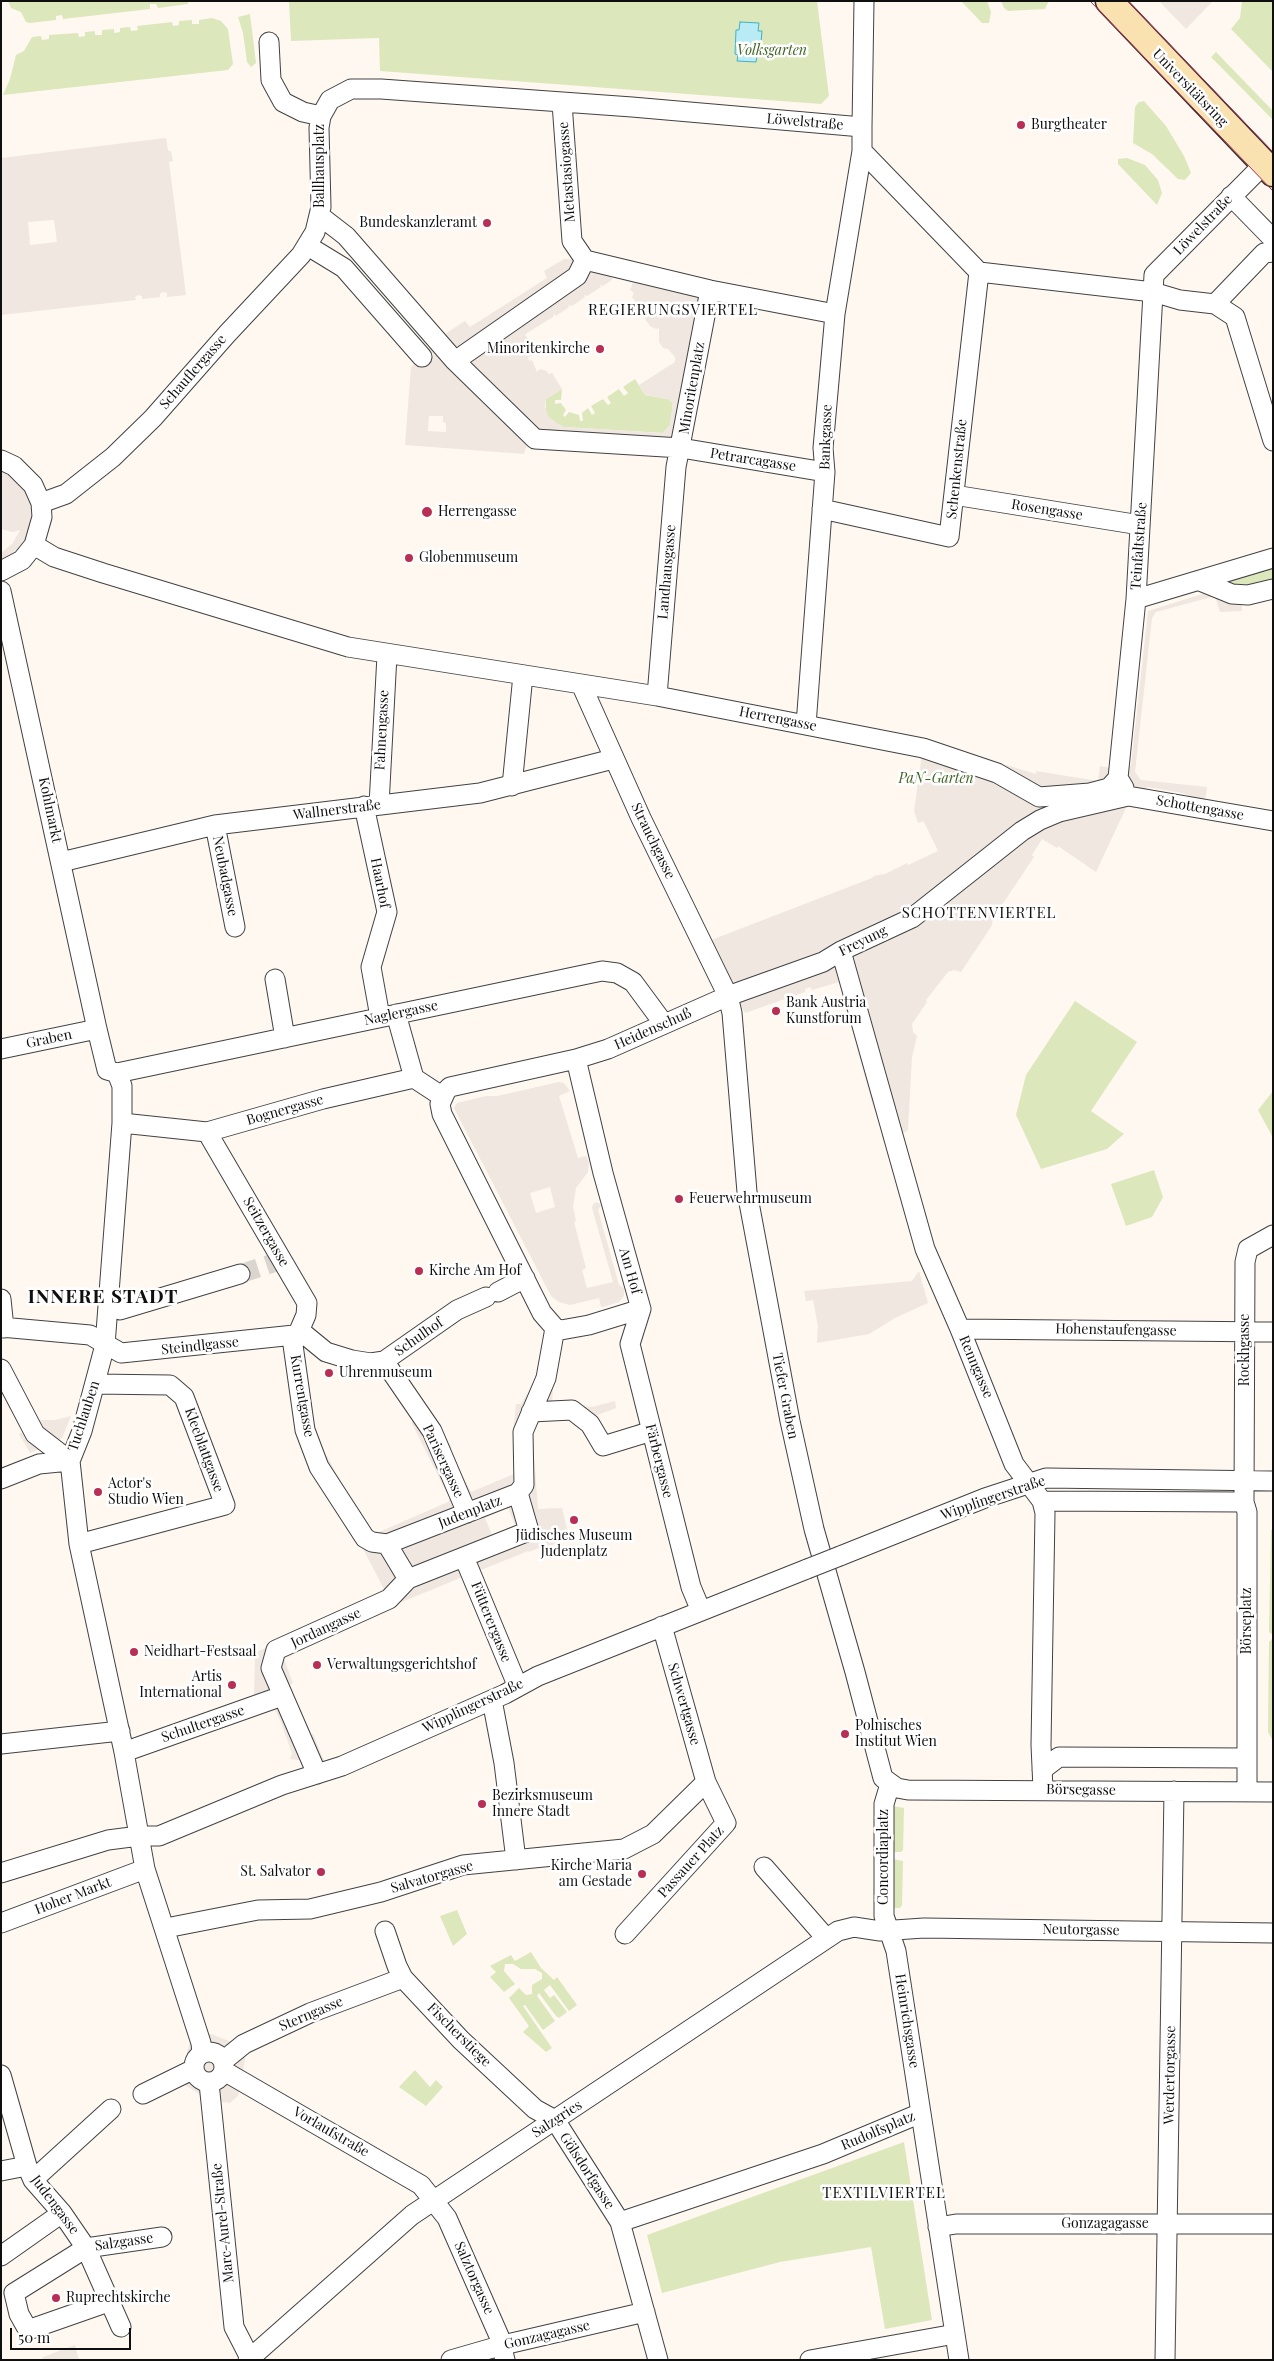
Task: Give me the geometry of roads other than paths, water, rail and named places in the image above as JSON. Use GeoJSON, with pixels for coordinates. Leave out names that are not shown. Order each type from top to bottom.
{"type":"FeatureCollection","features":[{"type":"Feature","properties":{"kind":"main road","name":"Universitätsring"},"geometry":{"type":"LineString","coordinates":[[1109,1],[1268,169]]}},
{"type":"Feature","properties":{"kind":"street"},"geometry":{"type":"LineString","coordinates":[[862,126],[864,1]]}},
{"type":"Feature","properties":{"kind":"street","name":"Ballhausplatz"},"geometry":{"type":"LineString","coordinates":[[269,42],[271,80],[283,102],[303,112],[321,116]]}},
{"type":"Feature","properties":{"kind":"street","name":"Ballhausplatz"},"geometry":{"type":"LineString","coordinates":[[320,216],[322,200],[319,128],[321,116],[330,100],[344,91],[362,88],[381,89]]}},
{"type":"Feature","properties":{"kind":"street","name":"Löwelstraße"},"geometry":{"type":"LineString","coordinates":[[381,89],[862,126],[862,151]]}},
{"type":"Feature","properties":{"kind":"street","name":"Metastasiogasse"},"geometry":{"type":"LineString","coordinates":[[562,103],[572,241],[585,260]]}},
{"type":"Feature","properties":{"kind":"street"},"geometry":{"type":"LineString","coordinates":[[862,151],[979,272],[1153,292],[1180,300],[1215,304],[1235,318],[1273,441]]}},
{"type":"Feature","properties":{"kind":"street","name":"Bankgasse"},"geometry":{"type":"LineString","coordinates":[[806,725],[825,472],[822,448],[835,314],[862,151]]}},
{"type":"Feature","properties":{"kind":"street","name":"Löwelstraße"},"geometry":{"type":"LineString","coordinates":[[1153,292],[1154,275],[1231,196],[1268,169]]}},
{"type":"Feature","properties":{"kind":"street"},"geometry":{"type":"LineString","coordinates":[[1231,196],[1273,239]]}},
{"type":"Feature","properties":{"kind":"street","name":"Schauflergasse"},"geometry":{"type":"LineString","coordinates":[[41,503],[66,494],[113,457],[153,418],[308,246],[320,216]]}},
{"type":"Feature","properties":{"kind":"street","name":"Minoritenplatz"},"geometry":{"type":"LineString","coordinates":[[320,216],[346,236],[454,361],[535,439],[681,448],[710,290]]}},
{"type":"Feature","properties":{"kind":"street"},"geometry":{"type":"LineString","coordinates":[[308,246],[344,268],[422,357]]}},
{"type":"Feature","properties":{"kind":"street"},"geometry":{"type":"LineString","coordinates":[[1215,304],[1264,253],[1273,252]]}},
{"type":"Feature","properties":{"kind":"street"},"geometry":{"type":"LineString","coordinates":[[344,268],[362,254]]}},
{"type":"Feature","properties":{"kind":"street"},"geometry":{"type":"LineString","coordinates":[[454,361],[577,276],[585,260],[710,290],[835,314]]}},
{"type":"Feature","properties":{"kind":"street","name":"Schenkenstraße"},"geometry":{"type":"LineString","coordinates":[[822,509],[950,537],[979,272]]}},
{"type":"Feature","properties":{"kind":"street","name":"Teinfaltstraße"},"geometry":{"type":"LineString","coordinates":[[1118,778],[1136,600],[1153,292]]}},
{"type":"Feature","properties":{"kind":"street","name":"Petrarcagasse"},"geometry":{"type":"LineString","coordinates":[[681,448],[825,472]]}},
{"type":"Feature","properties":{"kind":"street","name":"Landhausgasse"},"geometry":{"type":"LineString","coordinates":[[657,696],[676,467],[681,448]]}},
{"type":"Feature","properties":{"kind":"street"},"geometry":{"type":"LineString","coordinates":[[1,460],[14,466],[26,475],[34,485],[41,503],[42,523],[34,545],[22,560],[1,572]]}},
{"type":"Feature","properties":{"kind":"street","name":"Rosengasse"},"geometry":{"type":"LineString","coordinates":[[954,495],[1140,525]]}},
{"type":"Feature","properties":{"kind":"street","name":"Herrengasse"},"geometry":{"type":"LineString","coordinates":[[34,545],[54,557],[102,573],[348,647],[387,655],[657,696],[925,748],[997,773],[1039,797]]}},
{"type":"Feature","properties":{"kind":"street"},"geometry":{"type":"LineString","coordinates":[[1136,600],[1273,558]]}},
{"type":"Feature","properties":{"kind":"street"},"geometry":{"type":"LineString","coordinates":[[1200,581],[1232,594],[1248,595],[1273,589]]}},
{"type":"Feature","properties":{"kind":"street","name":"Kohlmarkt"},"geometry":{"type":"LineString","coordinates":[[1,591],[97,1029]]}},
{"type":"Feature","properties":{"kind":"street","name":"Fahnengasse"},"geometry":{"type":"LineString","coordinates":[[372,806],[387,655]]}},
{"type":"Feature","properties":{"kind":"street"},"geometry":{"type":"LineString","coordinates":[[512,786],[523,675]]}},
{"type":"Feature","properties":{"kind":"street","name":"Strauchgasse"},"geometry":{"type":"LineString","coordinates":[[581,684],[613,759],[728,996]]}},
{"type":"Feature","properties":{"kind":"street","name":"Wallnerstraße"},"geometry":{"type":"LineString","coordinates":[[61,862],[215,825],[480,793],[613,759]]}},
{"type":"Feature","properties":{"kind":"street"},"geometry":{"type":"LineString","coordinates":[[1032,824],[1039,797],[1090,793],[1109,788],[1118,778],[1128,796]]}},
{"type":"Feature","properties":{"kind":"street","name":"Freyung"},"geometry":{"type":"LineString","coordinates":[[728,996],[823,962],[841,951],[912,918],[1032,824],[1059,812],[1128,796]]}},
{"type":"Feature","properties":{"kind":"street","name":"Schottengasse"},"geometry":{"type":"LineString","coordinates":[[1128,796],[1273,820]]}},
{"type":"Feature","properties":{"kind":"street","name":"Haarhof"},"geometry":{"type":"LineString","coordinates":[[372,806],[387,912],[371,967],[388,1016],[414,1078]]}},
{"type":"Feature","properties":{"kind":"street","name":"Neubadgasse"},"geometry":{"type":"LineString","coordinates":[[215,825],[235,927]]}},
{"type":"Feature","properties":{"kind":"street","name":"Renngasse"},"geometry":{"type":"LineString","coordinates":[[841,951],[925,1249],[960,1329],[1014,1464],[1030,1482],[1042,1501],[1045,1513],[1043,1789]]}},
{"type":"Feature","properties":{"kind":"street","name":"Naglergasse"},"geometry":{"type":"LineString","coordinates":[[117,1073],[602,971],[616,973],[633,982],[664,1024]]}},
{"type":"Feature","properties":{"kind":"street"},"geometry":{"type":"LineString","coordinates":[[274,979],[285,1038]]}},
{"type":"Feature","properties":{"kind":"street","name":"Heidenschuß"},"geometry":{"type":"LineString","coordinates":[[576,1059],[608,1049],[728,996]]}},
{"type":"Feature","properties":{"kind":"street","name":"Tiefer Graben"},"geometry":{"type":"LineString","coordinates":[[728,996],[732,1013],[746,1192],[790,1421],[814,1529],[856,1672],[880,1770],[883,1778],[890,1784]]}},
{"type":"Feature","properties":{"kind":"street","name":"Graben"},"geometry":{"type":"LineString","coordinates":[[1,1049],[97,1029]]}},
{"type":"Feature","properties":{"kind":"street","name":"Tuchlauben"},"geometry":{"type":"LineString","coordinates":[[97,1029],[107,1070],[117,1073],[122,1086],[122,1123],[105,1345],[77,1446],[70,1461],[79,1544],[120,1731],[139,1836]]}},
{"type":"Feature","properties":{"kind":"street"},"geometry":{"type":"LineString","coordinates":[[518,1493],[524,1485],[523,1432],[546,1378],[555,1328],[542,1314],[442,1114],[440,1104],[446,1091],[456,1085],[576,1059]]}},
{"type":"Feature","properties":{"kind":"street","name":"Am Hof"},"geometry":{"type":"LineString","coordinates":[[555,1328],[568,1330],[641,1309],[603,1173],[576,1059]]}},
{"type":"Feature","properties":{"kind":"street"},"geometry":{"type":"LineString","coordinates":[[414,1078],[443,1097]]}},
{"type":"Feature","properties":{"kind":"street","name":"Bognergasse"},"geometry":{"type":"LineString","coordinates":[[122,1123],[207,1132],[323,1099],[414,1078]]}},
{"type":"Feature","properties":{"kind":"street","name":"Seitzergasse"},"geometry":{"type":"LineString","coordinates":[[207,1132],[307,1304],[306,1315],[296,1335]]}},
{"type":"Feature","properties":{"kind":"street","name":"Rockhgasse"},"geometry":{"type":"LineString","coordinates":[[1244,1480],[1246,1255],[1252,1246],[1273,1235]]}},
{"type":"Feature","properties":{"kind":"street"},"geometry":{"type":"LineString","coordinates":[[120,1310],[240,1274]]}},
{"type":"Feature","properties":{"kind":"street","name":"Schulhof"},"geometry":{"type":"LineString","coordinates":[[296,1335],[304,1334],[317,1346],[339,1357],[371,1363],[384,1361],[457,1310],[525,1278]]}},
{"type":"Feature","properties":{"kind":"street"},"geometry":{"type":"LineString","coordinates":[[1,1299],[2,1328]]}},
{"type":"Feature","properties":{"kind":"street","name":"Färbergasse"},"geometry":{"type":"LineString","coordinates":[[641,1309],[630,1344],[691,1587],[701,1611]]}},
{"type":"Feature","properties":{"kind":"street","name":"Steindlgasse"},"geometry":{"type":"LineString","coordinates":[[2,1328],[90,1335],[122,1353],[296,1335]]}},
{"type":"Feature","properties":{"kind":"street","name":"Hohenstaufengasse"},"geometry":{"type":"LineString","coordinates":[[960,1329],[1273,1332]]}},
{"type":"Feature","properties":{"kind":"street","name":"Kurrentgasse"},"geometry":{"type":"LineString","coordinates":[[296,1335],[294,1345],[305,1430],[319,1467],[365,1538],[372,1542],[387,1544]]}},
{"type":"Feature","properties":{"kind":"street","name":"Parisergasse"},"geometry":{"type":"LineString","coordinates":[[384,1361],[432,1430],[467,1513]]}},
{"type":"Feature","properties":{"kind":"street"},"geometry":{"type":"LineString","coordinates":[[1,1369],[35,1434],[70,1461]]}},
{"type":"Feature","properties":{"kind":"street","name":"Kleeblattgasse"},"geometry":{"type":"LineString","coordinates":[[79,1544],[225,1505],[184,1397],[170,1385],[95,1384]]}},
{"type":"Feature","properties":{"kind":"street"},"geometry":{"type":"LineString","coordinates":[[532,1412],[572,1410],[590,1424],[603,1446],[652,1431]]}},
{"type":"Feature","properties":{"kind":"street"},"geometry":{"type":"LineString","coordinates":[[1,1479],[39,1464],[70,1461]]}},
{"type":"Feature","properties":{"kind":"street","name":"Wipplingerstraße"},"geometry":{"type":"LineString","coordinates":[[139,1836],[159,1836],[282,1785],[342,1766],[492,1700],[547,1672],[1030,1482],[1046,1478],[1244,1480]]}},
{"type":"Feature","properties":{"kind":"street"},"geometry":{"type":"LineString","coordinates":[[1244,1480],[1273,1481]]}},
{"type":"Feature","properties":{"kind":"street","name":"Börseplatz"},"geometry":{"type":"LineString","coordinates":[[1244,1480],[1246,1512],[1247,1792]]}},
{"type":"Feature","properties":{"kind":"street","name":"Judenplatz"},"geometry":{"type":"LineString","coordinates":[[387,1544],[518,1493],[529,1531],[408,1579],[389,1599]]}},
{"type":"Feature","properties":{"kind":"street","name":"Wipplingerstraße"},"geometry":{"type":"LineString","coordinates":[[1042,1501],[1244,1502]]}},
{"type":"Feature","properties":{"kind":"street"},"geometry":{"type":"LineString","coordinates":[[387,1544],[408,1579]]}},
{"type":"Feature","properties":{"kind":"street","name":"Fütterergasse"},"geometry":{"type":"LineString","coordinates":[[464,1556],[518,1687]]}},
{"type":"Feature","properties":{"kind":"street","name":"Jordangasse"},"geometry":{"type":"LineString","coordinates":[[317,1774],[271,1668],[276,1650],[389,1599]]}},
{"type":"Feature","properties":{"kind":"street","name":"Schwertgasse"},"geometry":{"type":"LineString","coordinates":[[662,1626],[706,1782]]}},
{"type":"Feature","properties":{"kind":"street","name":"Schultergasse"},"geometry":{"type":"LineString","coordinates":[[124,1752],[282,1696]]}},
{"type":"Feature","properties":{"kind":"street"},"geometry":{"type":"LineString","coordinates":[[492,1700],[504,1764],[516,1860]]}},
{"type":"Feature","properties":{"kind":"street"},"geometry":{"type":"LineString","coordinates":[[1,1744],[120,1731]]}},
{"type":"Feature","properties":{"kind":"street","name":"Börsegasse"},"geometry":{"type":"LineString","coordinates":[[1042,1770],[1059,1757],[1247,1758]]}},
{"type":"Feature","properties":{"kind":"street","name":"Salvatorgasse"},"geometry":{"type":"LineString","coordinates":[[166,1928],[258,1910],[310,1909],[380,1892],[462,1865],[594,1853],[633,1846],[653,1834],[706,1782]]}},
{"type":"Feature","properties":{"kind":"street","name":"Passauer Platz"},"geometry":{"type":"LineString","coordinates":[[625,1934],[726,1823],[706,1782]]}},
{"type":"Feature","properties":{"kind":"street","name":"Börsegasse"},"geometry":{"type":"LineString","coordinates":[[890,1784],[897,1788],[908,1790],[1043,1789],[1273,1792]]}},
{"type":"Feature","properties":{"kind":"street","name":"Concordiaplatz"},"geometry":{"type":"LineString","coordinates":[[889,1930],[883,1906],[883,1815],[885,1797],[890,1784]]}},
{"type":"Feature","properties":{"kind":"street","name":"Werdertorgasse"},"geometry":{"type":"LineString","coordinates":[[1165,2360],[1174,1791]]}},
{"type":"Feature","properties":{"kind":"street"},"geometry":{"type":"LineString","coordinates":[[1,1873],[108,1840],[139,1836],[145,1869],[166,1928],[201,2043],[198,2061],[198,2078],[209,2083],[219,2079],[224,2066],[216,2053],[198,2061],[143,2094]]}},
{"type":"Feature","properties":{"kind":"street"},"geometry":{"type":"LineString","coordinates":[[764,1867],[826,1938]]}},
{"type":"Feature","properties":{"kind":"street","name":"Hoher Markt"},"geometry":{"type":"LineString","coordinates":[[1,1923],[145,1869]]}},
{"type":"Feature","properties":{"kind":"street","name":"Salzgries"},"geometry":{"type":"LineString","coordinates":[[250,2360],[412,2215],[434,2200],[826,1938],[847,1927],[874,1931],[889,1930]]}},
{"type":"Feature","properties":{"kind":"street","name":"Neutorgasse"},"geometry":{"type":"LineString","coordinates":[[889,1930],[924,1928],[1273,1933]]}},
{"type":"Feature","properties":{"kind":"street","name":"Heinrichsgasse"},"geometry":{"type":"LineString","coordinates":[[889,1930],[896,1951],[921,2113]]}},
{"type":"Feature","properties":{"kind":"street","name":"Fischerstiege"},"geometry":{"type":"LineString","coordinates":[[385,1932],[397,1966],[404,1978],[461,2040],[536,2109],[555,2120]]}},
{"type":"Feature","properties":{"kind":"street","name":"Sterngasse"},"geometry":{"type":"LineString","coordinates":[[224,2066],[244,2044],[310,2013],[404,1978]]}},
{"type":"Feature","properties":{"kind":"street","name":"Vorlaufstraße"},"geometry":{"type":"LineString","coordinates":[[224,2066],[421,2185],[434,2200]]}},
{"type":"Feature","properties":{"kind":"street","name":"Judengasse"},"geometry":{"type":"LineString","coordinates":[[1,2075],[30,2173],[62,2213],[86,2248],[108,2302],[121,2327]]}},
{"type":"Feature","properties":{"kind":"street","name":"Marc-Aurel-Straße"},"geometry":{"type":"LineString","coordinates":[[209,2083],[234,2327],[250,2360]]}},
{"type":"Feature","properties":{"kind":"street"},"geometry":{"type":"LineString","coordinates":[[1,2171],[30,2173],[111,2109]]}},
{"type":"Feature","properties":{"kind":"street","name":"Rudolfsplatz"},"geometry":{"type":"LineString","coordinates":[[620,2222],[823,2154],[921,2113],[955,2334]]}},
{"type":"Feature","properties":{"kind":"street","name":"Gölsdorfgasse"},"geometry":{"type":"LineString","coordinates":[[555,2120],[620,2222]]}},
{"type":"Feature","properties":{"kind":"street","name":"Salztorgasse"},"geometry":{"type":"LineString","coordinates":[[434,2200],[447,2218],[504,2352]]}},
{"type":"Feature","properties":{"kind":"street"},"geometry":{"type":"LineString","coordinates":[[1,2256],[62,2213]]}},
{"type":"Feature","properties":{"kind":"street"},"geometry":{"type":"LineString","coordinates":[[620,2222],[658,2360]]}},
{"type":"Feature","properties":{"kind":"street","name":"Gonzagagasse"},"geometry":{"type":"LineString","coordinates":[[938,2227],[956,2224],[1273,2224]]}},
{"type":"Feature","properties":{"kind":"street","name":"Salzgasse"},"geometry":{"type":"LineString","coordinates":[[86,2248],[162,2237]]}},
{"type":"Feature","properties":{"kind":"street"},"geometry":{"type":"LineString","coordinates":[[86,2248],[14,2293],[19,2314],[28,2330],[108,2302]]}},
{"type":"Feature","properties":{"kind":"street","name":"Gonzagagasse"},"geometry":{"type":"LineString","coordinates":[[451,2360],[504,2352],[645,2312]]}},
{"type":"Feature","properties":{"kind":"street"},"geometry":{"type":"LineString","coordinates":[[810,2360],[955,2334],[959,2360]]}},
{"type":"Feature","properties":{"kind":"water"},"geometry":{"type":"Polygon","coordinates":[[[740,22],[759,23],[758,31],[762,31],[760,55],[757,56],[756,62],[737,61],[738,55],[735,54],[736,30],[739,30],[740,22]]]}},
{"type":"Feature","properties":{"kind":"tunnel"},"geometry":{"type":"LineString","coordinates":[[240,1274],[282,1260]]}},
{"type":"Feature","properties":{"kind":"tram line"},"geometry":{"type":"LineString","coordinates":[[1090,1],[1273,191]]}},
{"type":"Feature","properties":{"kind":"tram line"},"geometry":{"type":"LineString","coordinates":[[1128,1],[1273,152]]}},
{"type":"Feature","properties":{"kind":"place","name":"Burgtheater"},"geometry":{"type":"Point","coordinates":[1021,125]}},
{"type":"Feature","properties":{"kind":"place","name":"Bundeskanzleramt"},"geometry":{"type":"Point","coordinates":[487,223]}},
{"type":"Feature","properties":{"kind":"place","name":"Minoritenkirche"},"geometry":{"type":"Point","coordinates":[600,349]}},
{"type":"Feature","properties":{"kind":"place","name":"Herrengasse"},"geometry":{"type":"Point","coordinates":[427,512]}},
{"type":"Feature","properties":{"kind":"place","name":"Globenmuseum"},"geometry":{"type":"Point","coordinates":[409,558]}},
{"type":"Feature","properties":{"kind":"place","name":"Bank Austria Kunstforum"},"geometry":{"type":"Point","coordinates":[776,1011]}},
{"type":"Feature","properties":{"kind":"place","name":"Feuerwehrmuseum"},"geometry":{"type":"Point","coordinates":[679,1199]}},
{"type":"Feature","properties":{"kind":"place","name":"Kirche Am Hof"},"geometry":{"type":"Point","coordinates":[419,1271]}},
{"type":"Feature","properties":{"kind":"place","name":"Uhrenmuseum"},"geometry":{"type":"Point","coordinates":[329,1373]}},
{"type":"Feature","properties":{"kind":"place","name":"Actor's Studio Wien"},"geometry":{"type":"Point","coordinates":[98,1492]}},
{"type":"Feature","properties":{"kind":"place","name":"Jüdisches Museum Judenplatz"},"geometry":{"type":"Point","coordinates":[574,1520]}},
{"type":"Feature","properties":{"kind":"place","name":"Neidhart-Festsaal"},"geometry":{"type":"Point","coordinates":[134,1652]}},
{"type":"Feature","properties":{"kind":"place","name":"Verwaltungsgerichtshof"},"geometry":{"type":"Point","coordinates":[317,1665]}},
{"type":"Feature","properties":{"kind":"place","name":"Artis International"},"geometry":{"type":"Point","coordinates":[232,1685]}},
{"type":"Feature","properties":{"kind":"place","name":"Polnisches Institut Wien"},"geometry":{"type":"Point","coordinates":[845,1734]}},
{"type":"Feature","properties":{"kind":"place","name":"Bezirksmuseum Innere Stadt"},"geometry":{"type":"Point","coordinates":[482,1804]}},
{"type":"Feature","properties":{"kind":"place","name":"St. Salvator"},"geometry":{"type":"Point","coordinates":[321,1872]}},
{"type":"Feature","properties":{"kind":"place","name":"Kirche Maria am Gestade"},"geometry":{"type":"Point","coordinates":[642,1874]}},
{"type":"Feature","properties":{"kind":"place","name":"Ruprechtskirche"},"geometry":{"type":"Point","coordinates":[56,2298]}},
{"type":"Feature","properties":{"kind":"district","name":"REGIERUNGSVIERTEL"},"geometry":{"type":"Point","coordinates":[673,310]}},
{"type":"Feature","properties":{"kind":"district","name":"SCHOTTENVIERTEL"},"geometry":{"type":"Point","coordinates":[979,913]}},
{"type":"Feature","properties":{"kind":"district","name":"INNERE STADT"},"geometry":{"type":"Point","coordinates":[103,1297]}},
{"type":"Feature","properties":{"kind":"district","name":"TEXTILVIERTEL"},"geometry":{"type":"Point","coordinates":[884,2193]}},
{"type":"Feature","properties":{"kind":"park label","name":"Volksgarten"},"geometry":{"type":"Point","coordinates":[772,51]}},
{"type":"Feature","properties":{"kind":"park label","name":"PaN-Garten"},"geometry":{"type":"Point","coordinates":[936,779]}}]}
